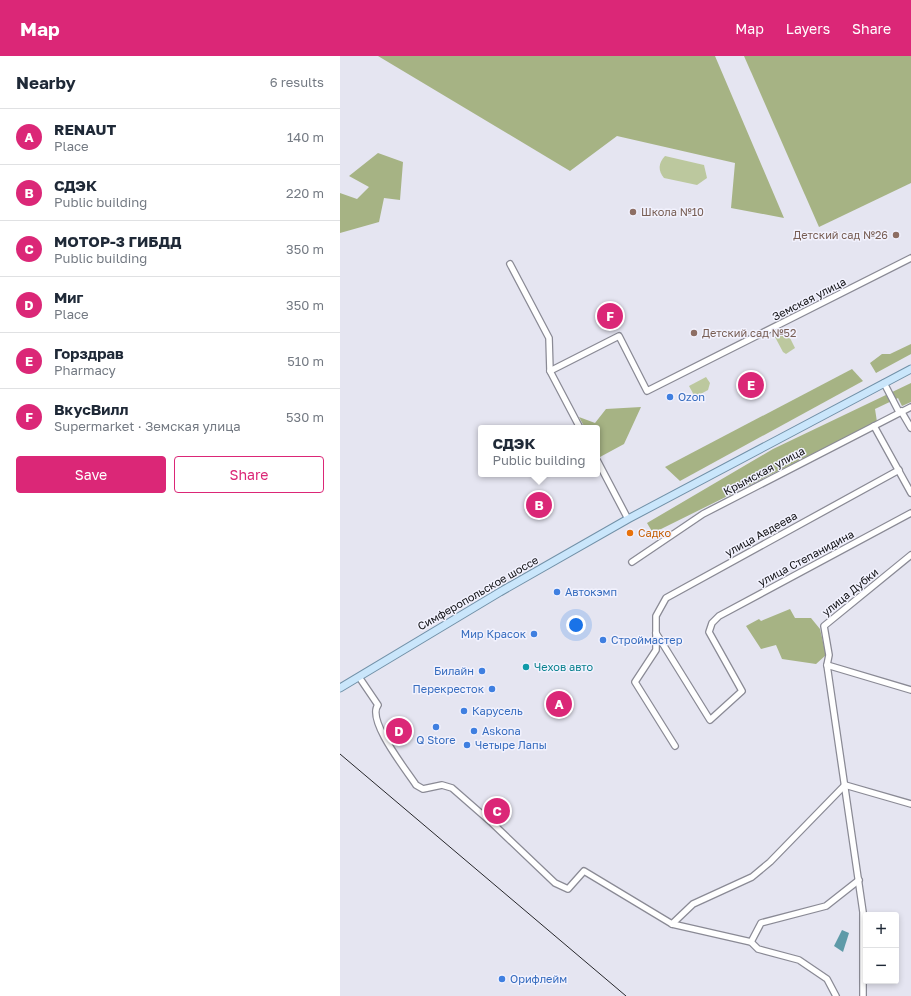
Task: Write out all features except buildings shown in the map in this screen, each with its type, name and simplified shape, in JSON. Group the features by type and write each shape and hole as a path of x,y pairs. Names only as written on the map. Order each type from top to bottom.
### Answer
{"main road":[{"name":"Симферопольское шоссе","path":"340,688 500,592 628,519 911,369"}],"street":[{"name":"Земская улица","path":"550,371 619,336 647,391 911,258"},
{"path":"510,264 549,338 550,371 578,425"},
{"path":"884,383 900,412 911,428"},
{"name":"Крымская улица","path":"632,562 704,514 911,407"},
{"path":"874,426 911,493"},
{"path":"600,466 628,519"},
{"name":"улица Авдеева","path":"675,746 635,682 656,650 656,616 666,598 899,470"},
{"name":"улица Степанидина","path":"656,633 710,720 742,691 709,632 712,623 719,616 911,513"},
{"name":"улица Дубки","path":"827,665 829,655 824,626 911,555"},
{"path":"863,996 863,912 827,665 911,690"},
{"path":"359,677 378,705 375,715 379,727 416,785 423,789 442,785 452,788 492,823 555,883 568,889 584,871 672,924 751,942 758,949 799,960 827,979 836,996"},
{"path":"672,924 693,904 752,877 770,862 845,785"},
{"path":"845,785 911,804"},
{"path":"751,942 761,923 826,906 859,880"}],"green space":[{"path":"378,56 715,56 784,218 731,208 735,163 617,136 570,171"},
{"path":"744,56 911,56 911,183 819,227"},
{"path":"378,153 403,162 400,200 384,198 379,222 340,233 340,193 357,199 369,187 349,176"},
{"path":"665,156 704,165 707,178 697,185 664,178 661,173 660,164"},
{"path":"786,330 795,348 786,354 783,352 775,337"},
{"path":"911,344 911,354 876,373 870,363 882,354 890,354"},
{"path":"852,369 863,381 680,481 665,467"},
{"path":"706,377 710,383 708,390 695,397 689,386"},
{"path":"911,383 911,402 902,406 898,398 875,409 877,422 653,533 647,523 773,449"},
{"path":"641,407 624,444 600,457 600,425 583,425 579,417 595,423 606,409"},
{"path":"790,609 795,618 811,618 820,629 826,655 816,664 782,659 776,645 761,649 746,626 759,619 761,621"}],"water":[{"path":"842,930 849,933 843,952 834,946"}],"railway":[{"path":"340,754 626,996"}],"place":[{"name":"Школа №10","path":"633,212"},
{"name":"Детский сад №26","path":"896,235"},
{"name":"ВкусВилл","path":"610,316"},
{"name":"Детский сад №52","path":"694,333"},
{"name":"Горздрав","path":"751,385"},
{"name":"Ozon","path":"670,397"},
{"name":"СДЭК","path":"539,505"},
{"name":"Садко","path":"630,533"},
{"name":"Автокэмп","path":"557,592"},
{"name":"Мир Красок","path":"534,634"},
{"name":"Строймастер","path":"603,640"},
{"name":"Чехов авто","path":"526,667"},
{"name":"Билайн","path":"482,671"},
{"name":"Перекресток","path":"492,689"},
{"name":"RENAUT","path":"559,704"},
{"name":"Карусель","path":"464,711"},
{"name":"Q Store","path":"436,727"},
{"name":"Миг","path":"399,731"},
{"name":"Askona","path":"474,731"},
{"name":"Четыре Лапы","path":"467,745"},
{"name":"МОТОР-3 ГИБДД","path":"497,811"},
{"name":"Орифлейм","path":"502,979"}]}
